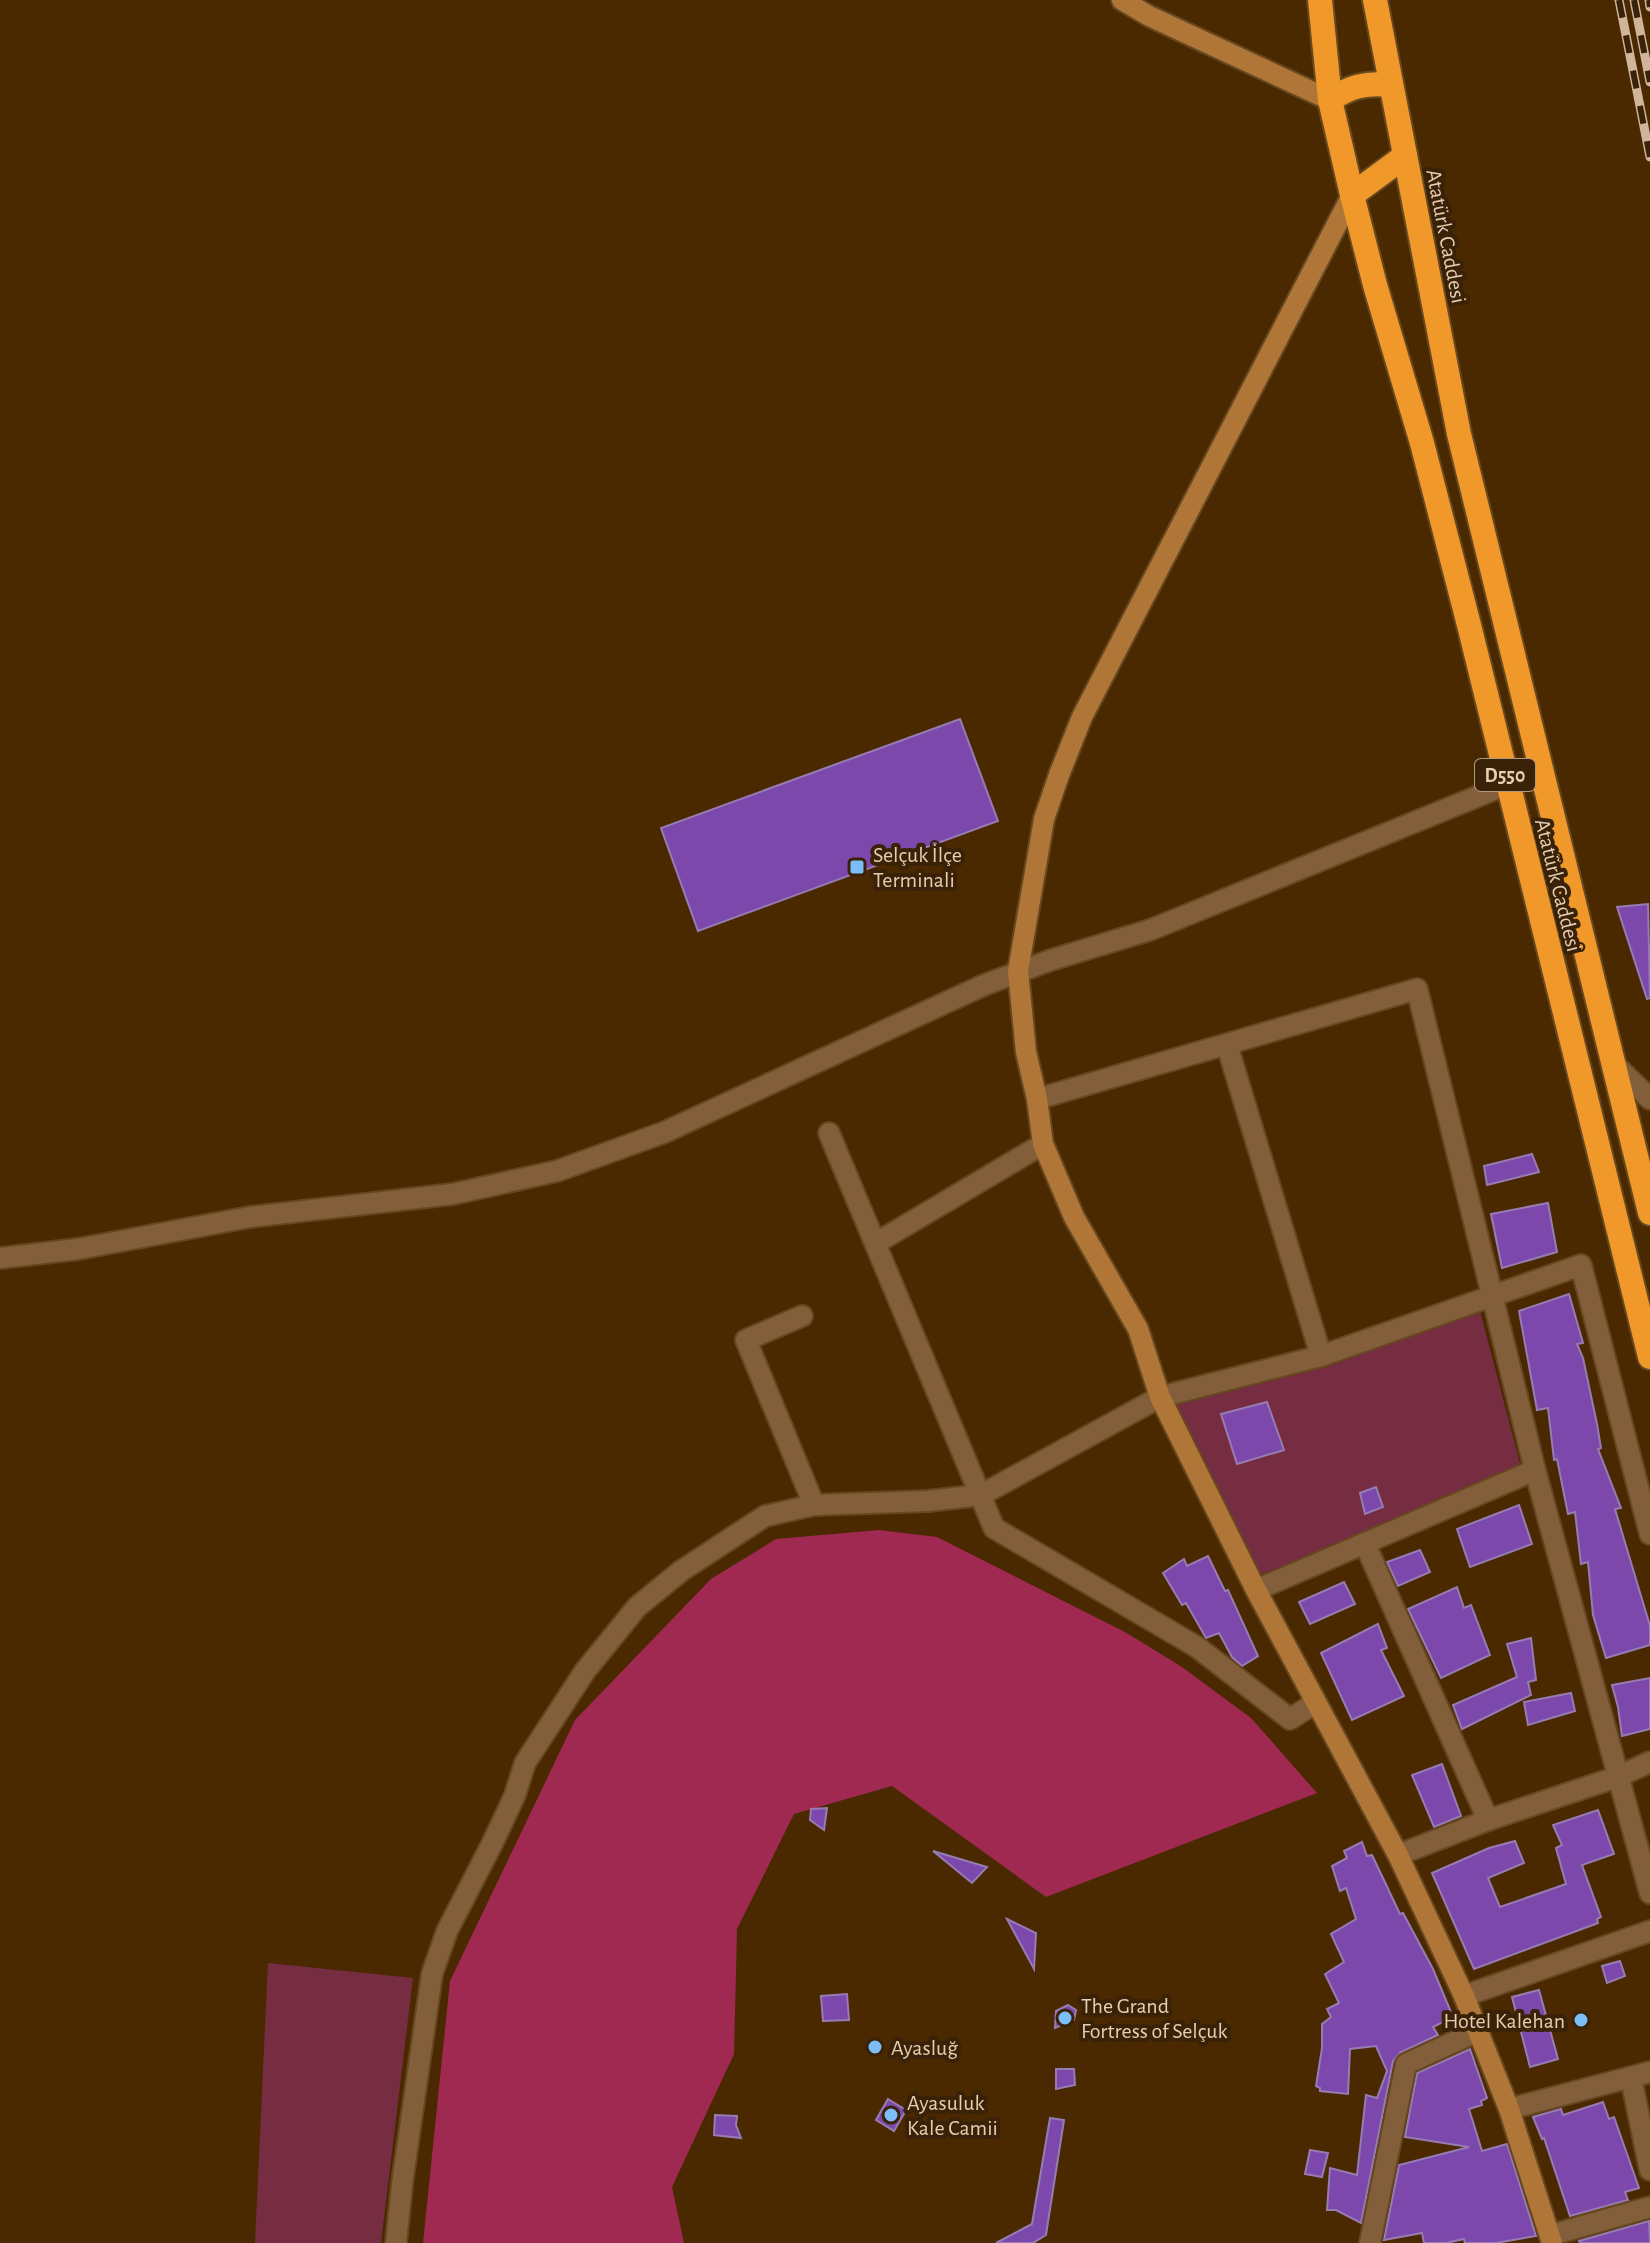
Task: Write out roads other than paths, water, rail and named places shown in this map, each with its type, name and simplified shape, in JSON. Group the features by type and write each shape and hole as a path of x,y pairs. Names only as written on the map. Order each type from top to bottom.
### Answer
{"highway":[{"name":"D550","path":"1320,0 1330,100 1352,195"},
{"name":"D550","path":"1375,0 1405,156"},
{"path":"1330,100 1346,89 1371,83 1390,85"},
{"path":"1352,195 1405,156"},
{"name":"Atatürk Caddesi","path":"1405,156 1459,434 1650,1213"},
{"name":"Atatürk Caddesi","path":"1352,195 1422,443 1650,1357"}],"street":[{"path":"1122,0 1149,16 1330,100"},
{"path":"1352,195 1082,717 1059,775 1044,819 1018,971 1026,1052 1043,1144 1074,1217 1138,1329 1160,1397 1256,1590 1398,1855 1464,1996 1509,2109 1551,2239 1650,2207"},
{"path":"0,1258 78,1249 250,1217 453,1194 557,1171 665,1132 1018,971 1150,930 1508,784"},
{"path":"1037,1099 1417,989 1535,1470 1650,1893"},
{"path":"1227,1045 1321,1356"},
{"path":"1614,1064 1650,1099"},
{"path":"829,1133 994,1528 1197,1647 1290,1719 1315,1703"},
{"path":"876,1243 1043,1144"},
{"path":"396,2243 432,1974 447,1931 515,1795 525,1763 585,1671 637,1607 681,1571 765,1516 814,1505 928,1501 981,1495 1160,1397 1321,1356 1581,1265 1650,1534"},
{"path":"802,1316 746,1340 814,1505"},
{"path":"1256,1590 1535,1470"},
{"path":"1365,1544 1488,1820"},
{"path":"1398,1855 1488,1820 1617,1777 1650,1762"},
{"path":"1464,1996 1650,1931"},
{"path":"1370,2243 1406,2064 1478,2031"},
{"path":"1509,2109 1641,2075 1650,2170"}],"railway":[{"path":"1619,0 1650,157"},
{"path":"1634,0 1650,82"},
{"path":"1649,0 1650,7"}],"place":[{"name":"Selçuk İlçe Terminali","path":"857,867"},
{"name":"The Grand Fortress of Selçuk","path":"1065,2018"},
{"name":"Hotel Kalehan","path":"1581,2020"},
{"name":"Ayasluğ","path":"875,2047"},
{"name":"Ayasuluk Kale Camii","path":"891,2115"}]}
